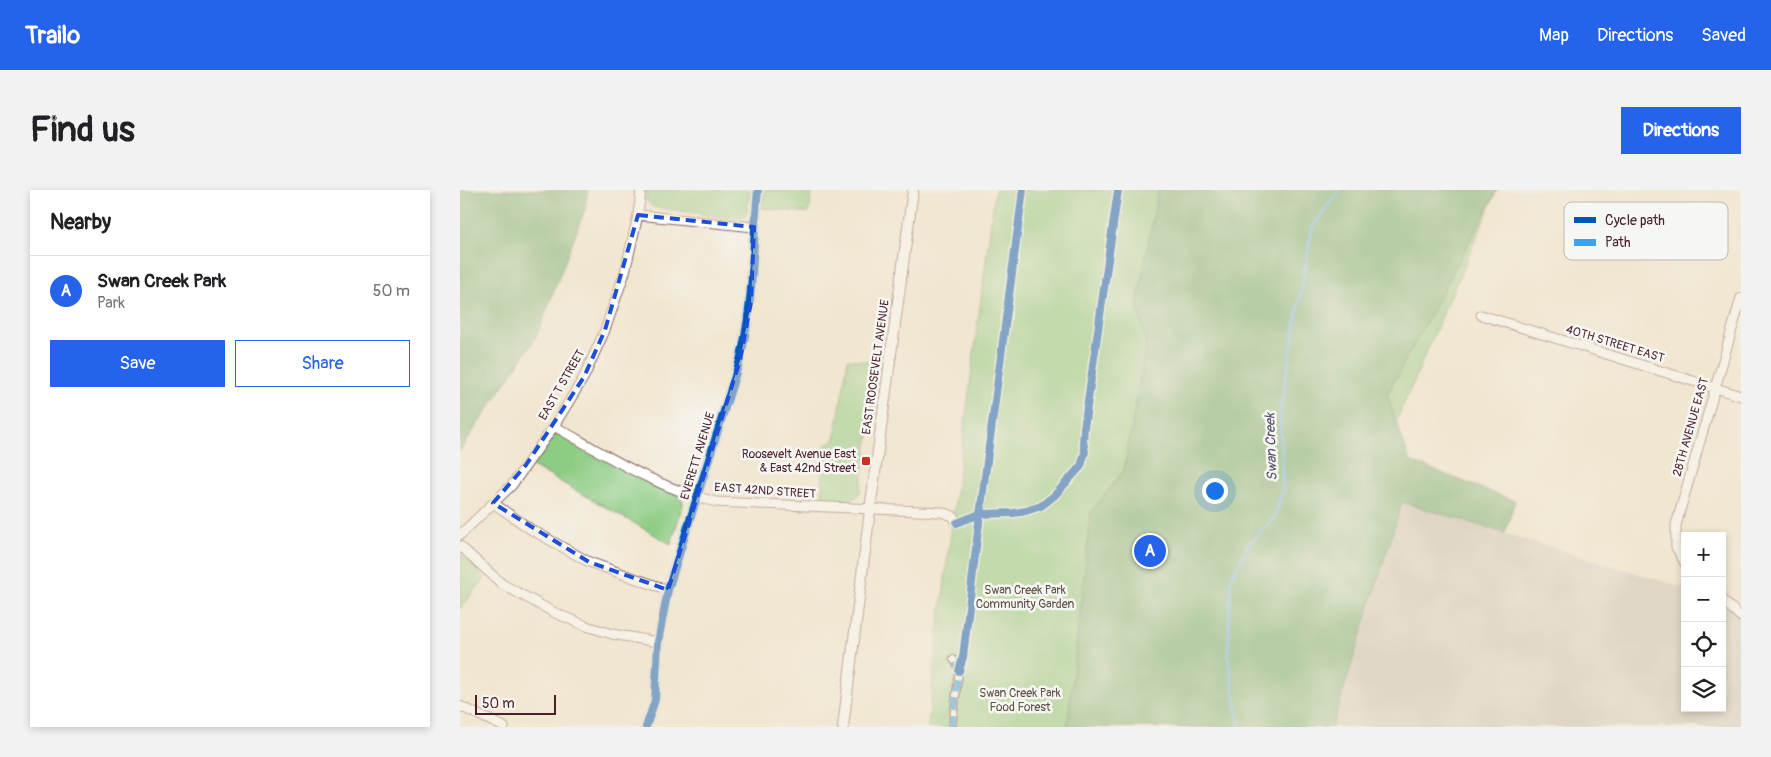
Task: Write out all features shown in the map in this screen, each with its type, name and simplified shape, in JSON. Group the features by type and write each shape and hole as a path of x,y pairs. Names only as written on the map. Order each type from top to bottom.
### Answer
{"street":[{"name":"EAST T STREET","path":"460,535 512,485 554,426 584,377 605,330 625,272 638,215 641,190"},
{"name":"EVERETT AVENUE","path":"646,727 655,700 658,642 668,590 747,333 751,302 754,227 758,190"},
{"name":"EAST ROOSEVELT AVENUE","path":"843,727 913,190"},
{"path":"638,215 754,227"},
{"name":"28TH AVENUE EAST","path":"1681,556 1676,547 1676,530 1741,298"},
{"name":"40TH STREET EAST","path":"1481,315 1741,396"},
{"name":"EAST 42ND STREET","path":"554,426 648,478 696,498 716,502 941,512 953,516 957,523"},
{"path":"493,503 532,530 589,562 668,590"},
{"path":"460,546 502,584 553,612 586,626 612,634 658,642"},
{"path":"1726,604 1741,617"},
{"path":"952,727 959,672 958,666 953,659"},
{"path":"460,706 504,727"}],"highlighted area":[{"path":"638,215 754,227 751,302 740,360 668,590 589,562 493,503 526,465 584,377 605,330"}],"shaded area":[{"path":"1402,502 1681,587 1681,712 1726,712 1726,600 1741,605 1741,727 1332,727"}],"green space":[{"path":"460,190 588,190 585,209 537,336 460,451"},
{"path":"646,190 750,190 745,216 734,219 653,207 646,200"},
{"path":"764,190 812,190 809,213 762,208"},
{"path":"995,190 1497,190 1382,454 1297,727 928,727 936,649"},
{"path":"1158,190 1497,190 1387,395 1410,461 1515,501 1505,533 1402,502 1332,727 1067,727 1091,512 1124,470 1146,344 1137,304"},
{"path":"848,359 880,363 860,492 848,501 822,500 822,448 835,439"},
{"path":"553,434 562,435 681,496 683,504 671,544 531,465"},
{"path":"460,553 485,578 460,609"}],"waterway":[{"name":"Swan Creek","path":"1240,727 1228,655 1231,578 1250,543 1275,517 1283,488 1280,413 1312,228 1339,190"}],"marked path":[{"path":"952,727 959,671 953,659"}],"cycle path":[{"path":"646,727 655,700 658,642 668,590 745,339 758,190"},
{"path":"959,671 963,657 1023,190"},
{"path":"957,523 980,514 1014,513 1041,506 1054,496 1081,466 1085,452 1083,441 1084,428 1118,190"}],"place":[{"name":"Roosevelt Avenue East & East 42nd Street","path":"866,461"},
{"name":"Swan Creek Park","path":"1150,551"}],"park label":[{"name":"Swan Creek Park Community Garden","path":"1025,597"},
{"name":"Swan Creek Park Food Forest","path":"1020,700"}]}
